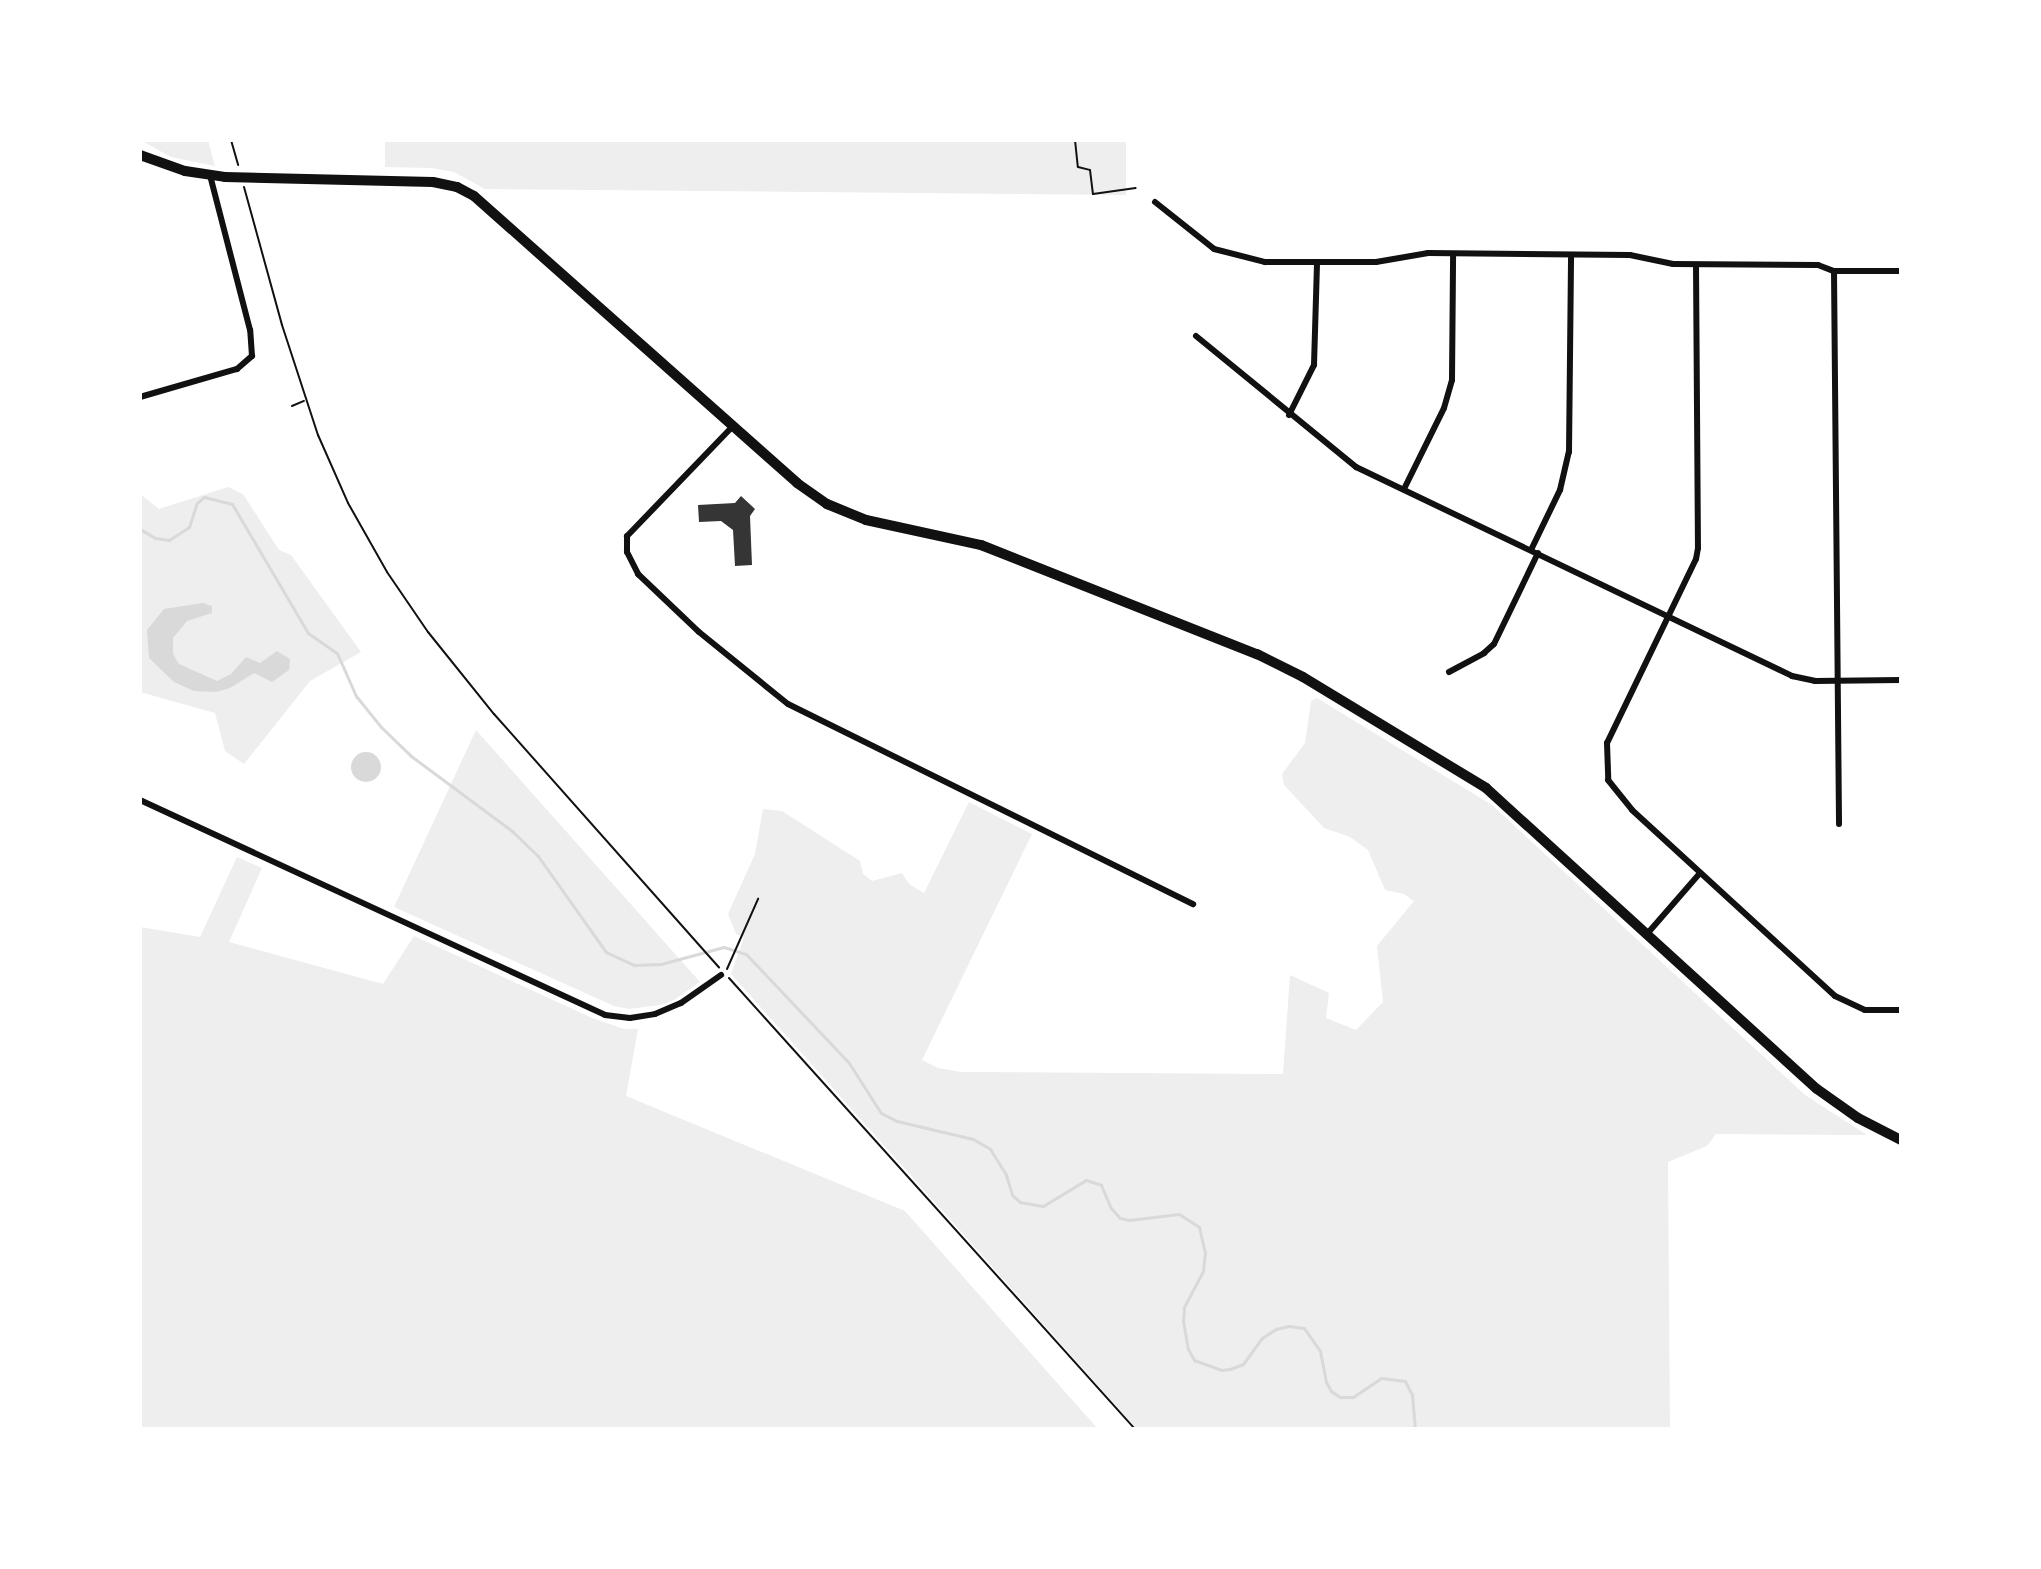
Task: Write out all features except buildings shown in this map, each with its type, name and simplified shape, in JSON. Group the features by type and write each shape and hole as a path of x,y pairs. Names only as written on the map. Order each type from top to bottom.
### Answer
{"main road":[{"path":"140,155 210,175 421,181 457,187 487,206 806,491 837,510 1003,553 1221,639 1294,672 1486,788 1817,1089 1858,1118 1901,1140"}],"street":[{"path":"140,397 237,369 252,356 250,330 210,175"},
{"path":"1155,202 1198,238 1231,256 1265,262 1376,262 1428,253 1630,255 1696,265 1818,265 1834,271 1901,271"},
{"path":"1404,489 1444,408 1452,380 1453,254"},
{"path":"1449,672 1494,644 1560,490 1569,452 1571,255"},
{"path":"1289,415 1314,365 1317,263"},
{"path":"1696,265 1698,548 1669,616 1607,743 1606,768 1621,800 1845,1003 1865,1010 1901,1010"},
{"path":"1834,271 1839,824"},
{"path":"1196,336 1341,459 1792,676 1837,681 1901,680"},
{"path":"733,426 627,536 629,559 647,583 788,704 1193,904"},
{"path":"140,800 605,1015 630,1018 655,1014 681,1003 722,972"},
{"path":"1647,934 1700,873"}],"path":[{"path":"231,140 305,401 327,457 361,527 421,622 494,714 722,972 1135,1429"},
{"path":"1075,140 1078,167 1090,170 1093,194 1136,188"},
{"path":"292,406 305,401"},
{"path":"722,972 758,899"}],"shaded area":[{"path":"140,140 208,140 215,166 171,157"},
{"path":"385,140 1126,140 1126,195 485,189 454,172 385,167"},
{"path":"228,487 243,494 279,550 291,555 361,652 310,681 244,764 225,751 215,713 140,692 140,494 159,509"},
{"path":"203,603 212,606 212,613 187,621 173,638 173,654 179,664 217,681 231,674 246,657 260,663 277,651 290,659 289,670 272,682 254,673 230,688 216,692 194,691 174,682 149,658 147,630 164,609"},
{"path":"1317,698 1492,805 1805,1095 1867,1135 1716,1134 1707,1146 1668,1162 1670,1429 1137,1429 731,974 744,937 736,934 728,914 755,854 763,809 782,811 860,861 863,874 872,881 902,873 909,884 924,893 969,802 1032,834 922,1060 938,1068 961,1072 1283,1074 1290,975 1329,993 1326,1018 1356,1030 1383,1002 1377,946 1414,901 1404,894 1385,890 1368,850 1350,837 1324,828 1284,785 1282,774 1305,743 1311,701"},
{"path":"476,730 700,982 674,1000 660,1005 629,1009 614,1006 394,907"},
{"path":"366,752 372,753 380,761 380,773 372,781 366,782 360,781 352,773 351,767 352,761 360,753"},
{"path":"237,857 262,868 229,942 383,984 414,936 592,1018 624,1029 638,1029 626,1096 905,1211 1098,1429 140,1429 140,927 200,937"}],"waterway":[{"path":"140,529 155,538 169,540 189,527 197,503 204,497 232,504 308,633 337,653 356,696 381,727 411,756 512,831 538,856 606,952 634,965 661,964 724,947 746,954 849,1063 881,1113 897,1121 973,1139 990,1149 1006,1175 1012,1195 1020,1202 1043,1206 1086,1180 1101,1185 1111,1208 1120,1218 1129,1220 1179,1214 1199,1227 1205,1252 1203,1271 1184,1307 1183,1321 1188,1349 1194,1360 1221,1370 1230,1369 1243,1364 1262,1338 1276,1329 1289,1326 1304,1328 1320,1351 1326,1382 1331,1391 1340,1397 1353,1397 1381,1378 1405,1381 1412,1395 1415,1429"}]}
